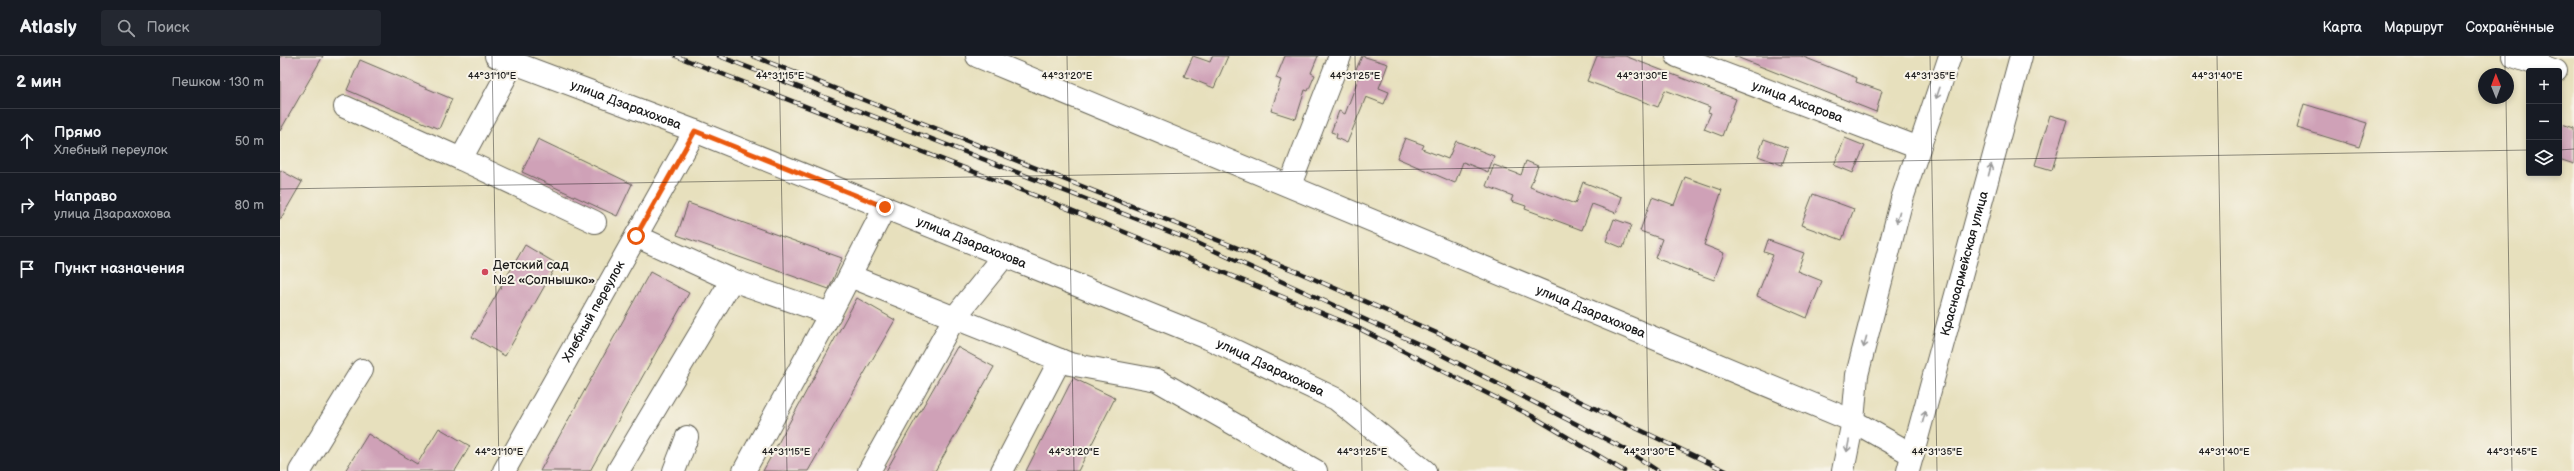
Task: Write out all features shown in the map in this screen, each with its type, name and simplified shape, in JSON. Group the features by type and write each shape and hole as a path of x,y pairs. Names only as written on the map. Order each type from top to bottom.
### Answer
{"street":[{"name":"улица Дзарахохова","path":"977,56 1290,185 1853,421 1911,463"},
{"path":"1290,185 1340,56"},
{"name":"улица Ахсарова","path":"1676,56 1919,148"},
{"path":"1844,471 1853,421 1857,375 1902,199 1950,56"},
{"name":"Красноармейская улица","path":"1911,463 2021,56"},
{"path":"2513,56 2547,68"},
{"name":"улица Дзарахохова","path":"505,59 695,131 1208,338 1336,399 1414,467"},
{"path":"461,159 505,59"},
{"path":"2562,73 2574,77"},
{"path":"344,106 595,222"},
{"name":"Хлебный переулок","path":"504,471 695,131"},
{"path":"744,471 830,314 885,207"},
{"path":"636,236 732,280 830,314"},
{"path":"868,471 955,317 1004,255"},
{"path":"850,276 1070,364 1157,380 1316,471"},
{"path":"618,471 732,280"},
{"path":"1002,471 1060,360"},
{"path":"300,471 362,370"},
{"path":"674,471 687,437"}],"building":[{"path":"280,56 323,56 280,131"},
{"path":"1193,56 1210,62 1212,56 1228,56 1214,88 1184,76"},
{"path":"1285,56 1318,56 1311,73 1315,75 1308,91 1305,90 1296,119 1271,111 1281,80 1276,78"},
{"path":"1362,56 1388,64 1379,88 1389,92 1384,104 1366,97 1347,143 1336,138 1337,134 1331,132 1339,111 1345,114 1360,74 1355,72"},
{"path":"1597,56 1625,56 1736,99 1722,136 1704,129 1711,113 1708,112 1710,107 1665,90 1658,107 1587,81"},
{"path":"1734,56 1801,56 1857,78 1856,82 1882,91 1876,112"},
{"path":"360,60 452,99 439,129 347,90"},
{"path":"2304,104 2367,123 2359,147 2297,128"},
{"path":"2050,115 2067,120 2052,170 2035,165"},
{"path":"2562,124 2574,128 2574,164 2562,160"},
{"path":"1405,138 1424,145 1422,149 1448,159 1456,141 1494,156 1488,172 1463,162 1455,183 1397,158"},
{"path":"1845,138 1865,146 1853,173 1834,165"},
{"path":"538,139 632,184 617,216 522,172"},
{"path":"1764,139 1788,148 1782,165 1758,156"},
{"path":"1526,161 1538,166 1530,187 1575,204 1583,182 1622,197 1616,213 1592,204 1582,230 1525,209 1526,206 1511,201 1513,196 1486,186 1494,165 1521,175"},
{"path":"280,170 302,182 280,220"},
{"path":"1685,177 1722,190 1704,245 1724,253 1714,280 1655,258 1662,239 1640,231 1652,197 1674,205"},
{"path":"1813,194 1854,209 1842,240 1801,225"},
{"path":"688,203 842,258 829,289 677,235"},
{"path":"1614,219 1631,225 1623,248 1606,241"},
{"path":"1768,240 1804,253 1797,271 1822,281 1807,318 1757,296 1773,255 1764,252"},
{"path":"525,245 557,264 505,356 472,337"},
{"path":"650,272 689,293 590,471 540,471"},
{"path":"857,298 895,320 808,471 763,471"},
{"path":"957,347 994,367 935,471 886,471"},
{"path":"1073,378 1115,398 1078,471 1026,471"},
{"path":"439,428 470,446 455,471 345,471 368,434 417,464"}],"railway":[{"path":"676,56 1049,201 1356,327 1532,416 1624,471"},
{"path":"719,56 1193,241 1434,351 1625,449 1658,471"},
{"path":"753,56 1298,272 1439,334 1726,471"}],"place":[{"name":"Детский сад №2 «Солнышко»","path":"485,272"}],"route":[{"path":"636,236 695,131 885,207"}]}
